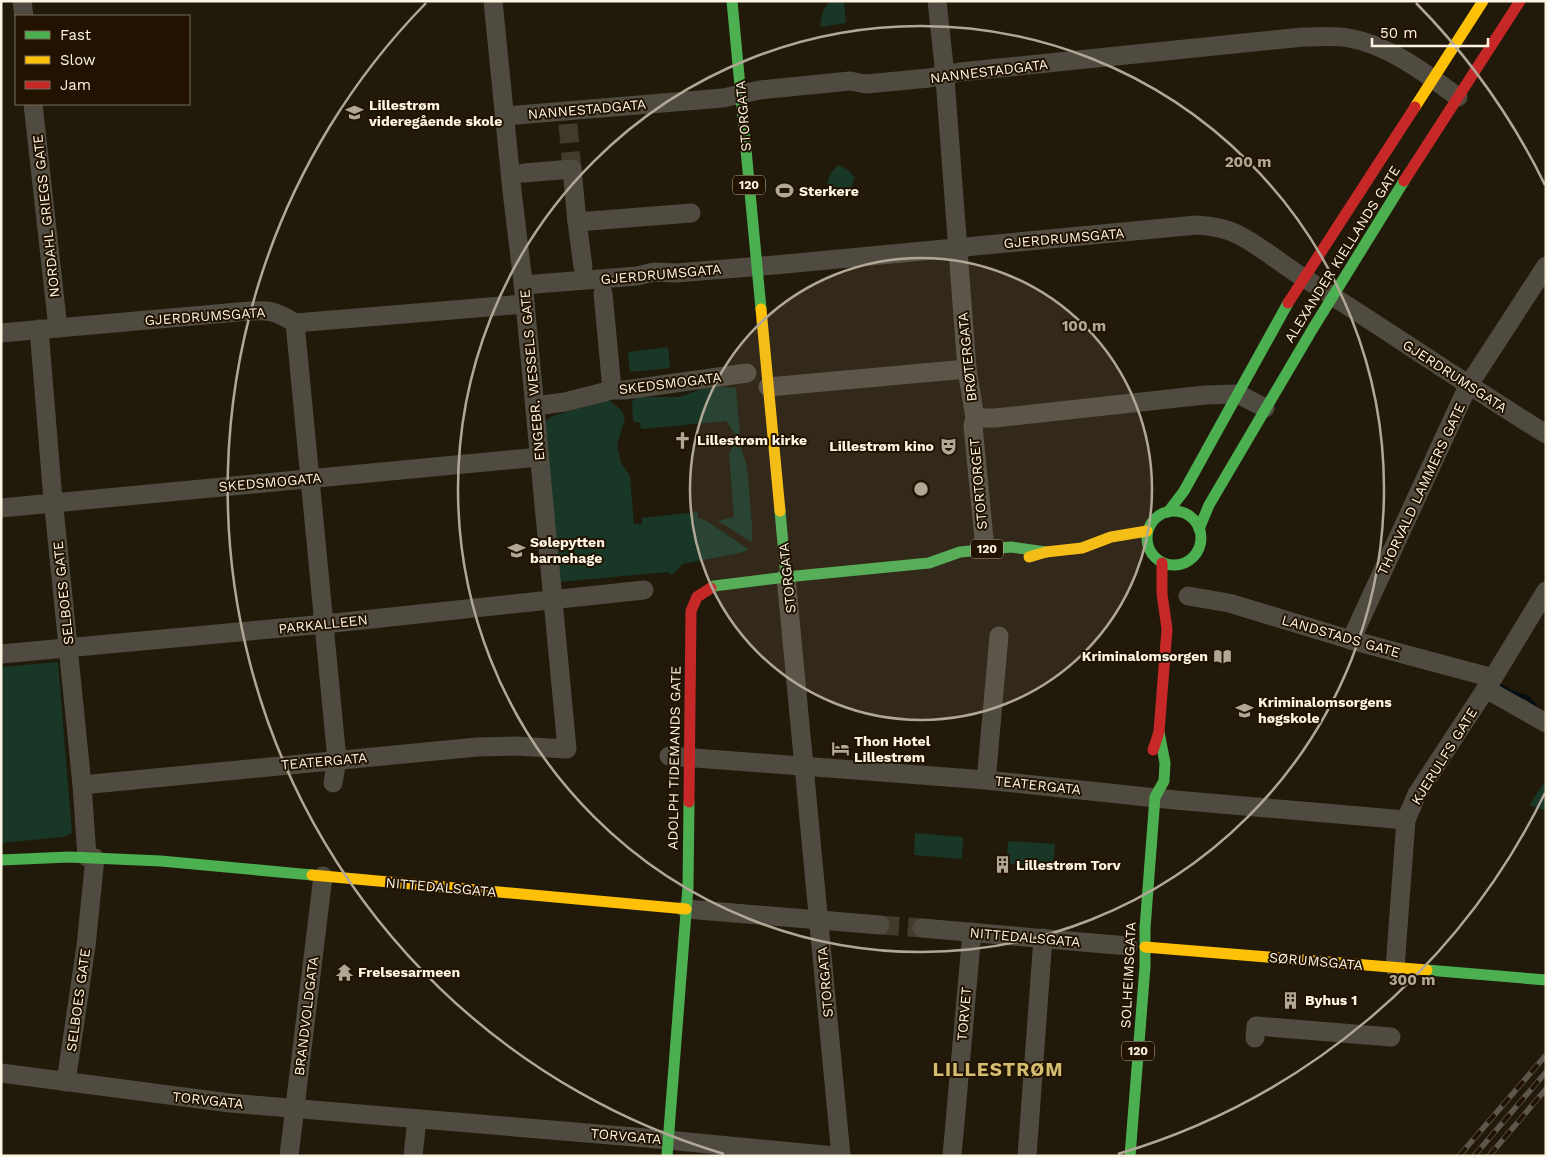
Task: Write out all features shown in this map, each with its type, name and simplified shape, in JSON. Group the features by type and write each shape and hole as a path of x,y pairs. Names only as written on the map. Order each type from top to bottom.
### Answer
{"main road":[{"name":"STORGATA","path":"732,1 786,577"},
{"name":"ALEXANDER KIELLANDS GATE","path":"1168,512 1184,491 1260,351 1304,278 1483,1"},
{"name":"ALEXANDER KIELLANDS GATE","path":"1199,529 1209,505 1333,296 1397,192 1520,1"},
{"path":"1184,563 1173,566 1162,563 1150,552 1146,542 1148,531 1155,518 1168,512 1187,514 1199,529"},
{"name":"120","path":"1184,563 1190,560 1198,549 1201,536 1199,529"},
{"name":"ADOLPH TIDEMANDS GATE","path":"1022,560 1046,552 1082,548 1111,537 1148,531"},
{"name":"ADOLPH TIDEMANDS GATE","path":"668,1148 686,909 691,619 694,604 702,592 714,586 929,563 960,552 985,549 1011,547 1046,552"},
{"name":"ADOLPH TIDEMANDS GATE","path":"1082,548 1101,552"},
{"path":"1136,551 1150,552"},
{"name":"ADOLPH TIDEMANDS GATE","path":"929,563 952,567"},
{"name":"SOLHEIMSGATA","path":"1149,762 1159,732 1167,629 1162,594 1162,563"},
{"name":"SOLHEIMSGATA","path":"1167,629 1180,593 1184,563"},
{"name":"SOLHEIMSGATA","path":"1130,1156 1136,946 1152,788 1164,781 1165,763 1159,732"},
{"name":"NITTEDALSGATA","path":"1,860 69,857 236,867 686,909"},
{"name":"SØRUMSGATA","path":"1136,946 1546,980"}],"street":[{"path":"22,1 24,15"},
{"name":"ENGEBR. WESSELS GATE","path":"494,1 567,749"},
{"name":"BRØTERGATA","path":"936,1 944,75 967,369 975,418 995,418 1205,395 1238,394 1266,408"},
{"name":"NANNESTADGATA","path":"505,116 724,98 760,90 850,81 866,84 1303,37 1336,36 1364,41 1381,48 1433,78 1458,97"},
{"name":"NORDAHL GRIEGS GATE","path":"33,105 58,328"},
{"path":"524,173 572,169 583,267"},
{"path":"577,222 691,213"},
{"name":"GJERDRUMSGATA","path":"523,285 637,276 654,272 676,273 1211,226 1224,228 1249,241 1468,386 1546,434"},
{"name":"THORVALD LAMMERS GATE","path":"1351,640 1468,386 1546,266"},
{"path":"603,292 612,390"},
{"path":"333,783 337,760 325,624 308,479 295,323 525,304"},
{"name":"GJERDRUMSGATA","path":"1,333 267,310 280,314 295,323"},
{"name":"SELBOES GATE","path":"39,329 68,648 91,858 86,946 66,1082"},
{"path":"768,387 967,369"},
{"name":"SKEDSMOGATA","path":"535,406 565,402 612,390 747,373"},
{"name":"STORTORGET","path":"975,418 973,426 985,549"},
{"name":"SKEDSMOGATA","path":"1,508 539,457"},
{"name":"STORGATA","path":"786,577 841,1156"},
{"name":"PARKALLEEN","path":"1,654 325,624 644,590"},
{"name":"KJERULFS GATE","path":"1395,968 1406,820 1417,794 1546,592"},
{"name":"LANDSTADS GATE","path":"1180,593 1229,603 1489,684 1546,723"},
{"path":"987,770 999,636"},
{"name":"TEATERGATA","path":"82,785 495,746 567,749"},
{"name":"TEATERGATA","path":"669,756 986,780 1152,788 1406,820"},
{"name":"BRANDVOLDGATA","path":"289,1156 300,1109 323,876"},
{"name":"NITTEDALSGATA","path":"686,909 880,925"},
{"name":"NITTEDALSGATA","path":"922,928 1136,946"},
{"name":"TORVET","path":"952,1156 972,932"},
{"path":"1027,1156 1043,938"},
{"path":"1255,1038 1256,1026 1391,1037"},
{"name":"TORVGATA","path":"1,1073 196,1099 416,1119 668,1148 808,1153 835,1156"},
{"path":"413,1156 416,1119"}],"green space":[{"path":"830,1 844,1 846,23 820,27 823,11"},
{"path":"838,165 848,170 855,178 851,187 844,194 834,190 827,182 831,173"},
{"path":"668,347 670,368 630,372 628,352"},
{"path":"709,386 736,388 741,448 747,466 752,542 718,521 734,517 729,453 736,443 735,434 726,421 641,429 640,423 633,420 632,401 638,397 680,397"},
{"path":"609,400 621,410 625,418 617,445 621,463 630,476 634,524 642,524 642,518 697,512 698,518 705,520 748,549 744,552 683,564 672,575 667,572 560,582 544,423 552,416"},
{"path":"58,662 72,833 63,837 1,843 1,667"},
{"path":"1546,780 1546,811 1529,805"},
{"path":"915,833 963,837 962,859 914,855"},
{"path":"1008,841 1055,844 1053,866 1006,864"}],"waterway":[{"path":"1500,686 1510,692 1528,698 1537,709"}],"tunnel":[{"path":"568,124 572,169"},
{"path":"880,925 922,928"}],"railway":[{"path":"1459,1156 1546,1055"},
{"path":"1474,1156 1546,1072"},
{"path":"1489,1156 1546,1089"}],"traffic: fast":[{"path":"732,1 761,309"},
{"path":"1199,529 1209,505 1312,330 1404,181"},
{"path":"1168,512 1184,491 1288,303"},
{"path":"780,511 786,577 929,563 960,552 1011,547 1046,552"},
{"path":"1169,511 1179,511 1193,519 1199,528 1201,538 1199,548 1193,557 1179,565 1169,565 1159,560 1152,553 1147,543 1147,533 1152,523 1159,516 1169,511"},
{"path":"711,588 714,586 786,577"},
{"path":"1130,1156 1145,967 1145,928 1155,797 1164,781 1165,763 1159,732"},
{"path":"667,1156 688,887 689,802"},
{"path":"1,860 69,857 161,861 312,875"},
{"path":"1427,970 1546,980"}],"traffic: slow":[{"path":"1415,107 1483,1"},
{"path":"761,309 780,511"},
{"path":"1029,557 1046,552 1082,548 1111,537 1147,531"},
{"path":"312,875 686,909"},
{"path":"1145,947 1427,970"}],"traffic: jam":[{"path":"1404,181 1520,1"},
{"path":"1288,303 1415,107"},
{"path":"1153,750 1159,732 1167,629 1162,594 1162,563"},
{"path":"689,802 691,611 697,597 711,588"}],"place":[{"name":"Lillestrøm videregående skole","path":"355,113"},
{"name":"Sterkere","path":"785,191"},
{"name":"Lillestrøm kirke","path":"683,440"},
{"name":"Lillestrøm kino","path":"948,446"},
{"name":"Sølepytten barnehage","path":"516,550"},
{"name":"Kriminalomsorgen","path":"1222,656"},
{"name":"Kriminalomsorgens høgskole","path":"1244,710"},
{"name":"Thon Hotel Lillestrøm","path":"840,749"},
{"name":"Lillestrøm Torv","path":"1002,865"},
{"name":"Frelsesarmeen","path":"344,972"},
{"name":"Byhus 1","path":"1291,1000"}],"district":[{"name":"LILLESTRØM","path":"998,1069"}]}
